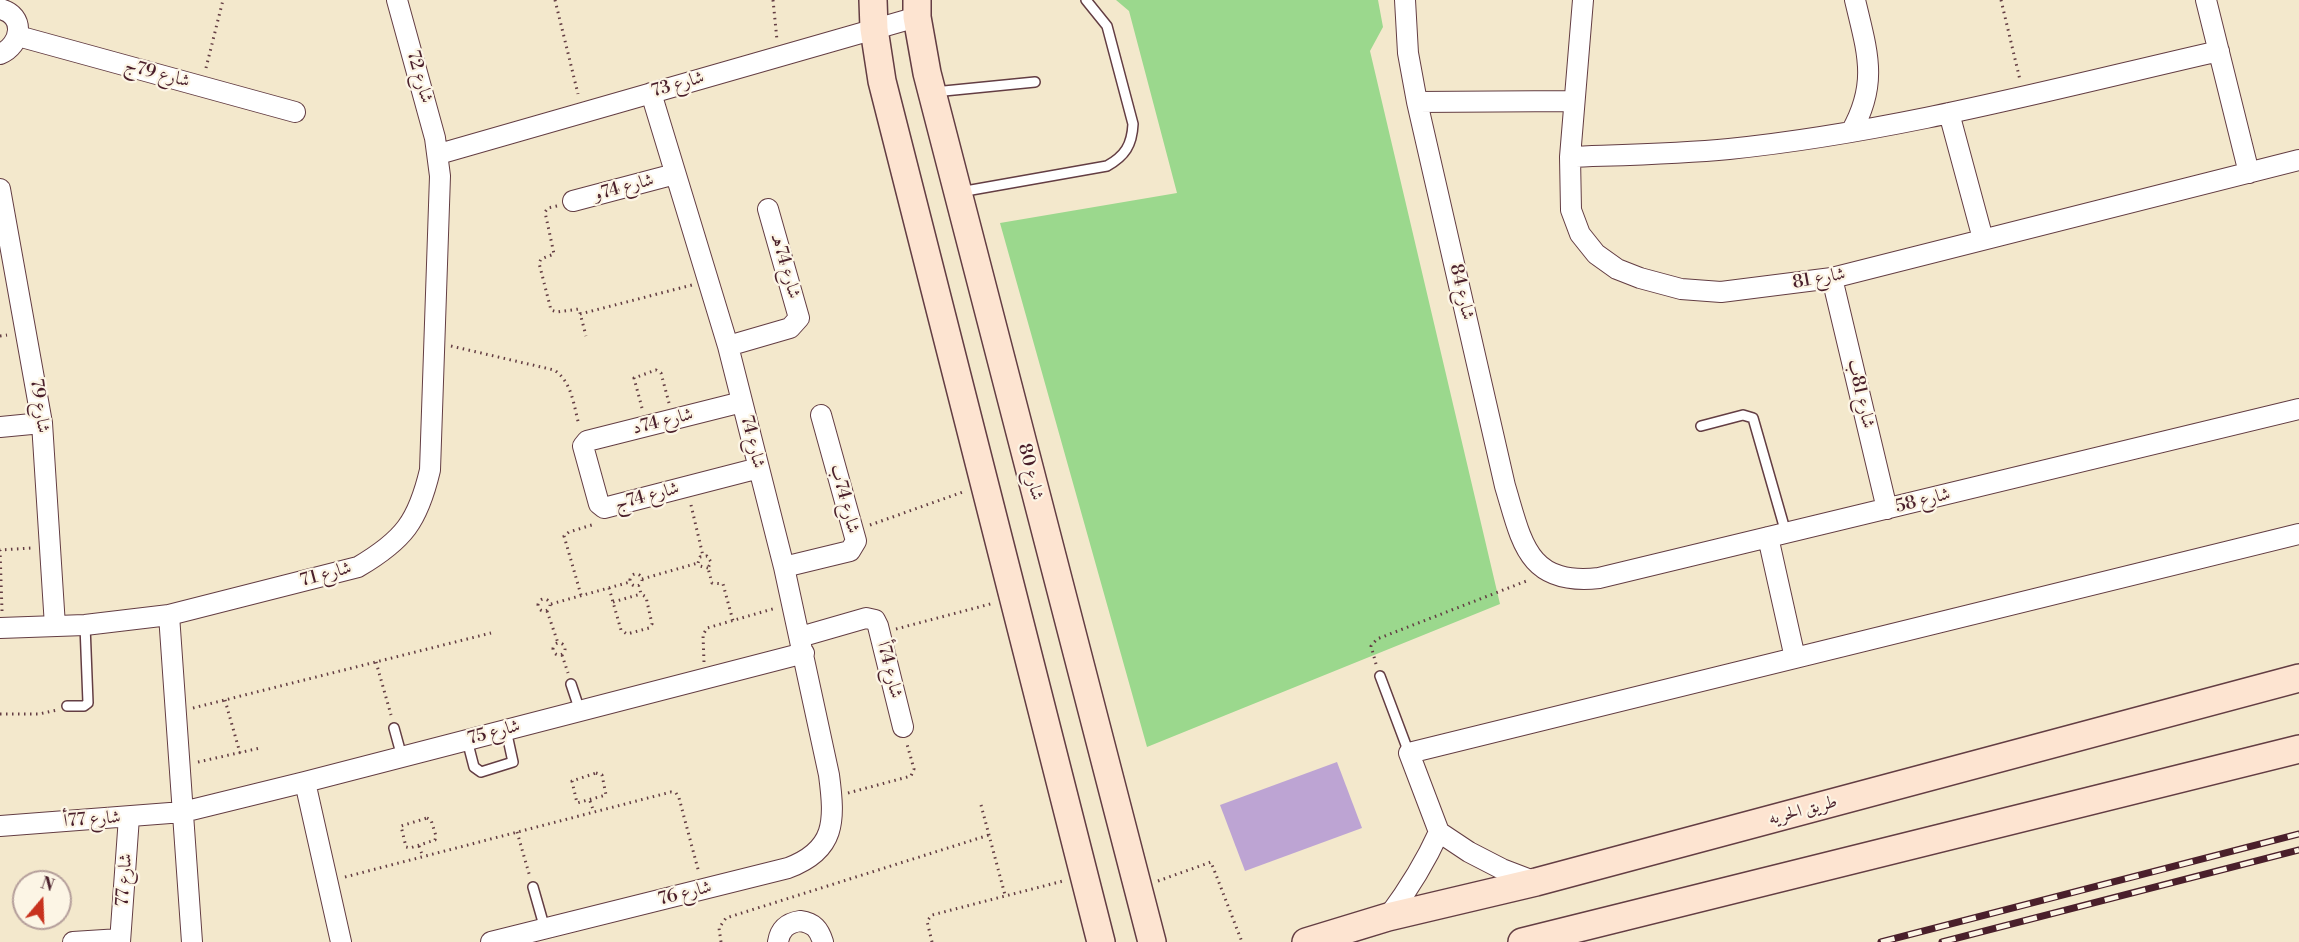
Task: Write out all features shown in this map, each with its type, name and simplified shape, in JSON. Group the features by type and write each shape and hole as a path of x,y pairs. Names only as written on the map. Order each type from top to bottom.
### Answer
{"street":[{"name":"شارع 72","path":"397,0 439,154"},
{"path":"873,0 874,29 886,98 1101,942"},
{"name":"شارع 84","path":"1406,0 1408,52 1417,102 1505,486 1520,536 1529,553 1547,572"},
{"name":"شارع 81","path":"1583,0 1570,157 1571,210 1580,234 1596,254 1617,269 1681,289 1721,292 1832,278 2299,160"},
{"path":"1851,132 1862,112 1869,72 1867,51 1855,0"},
{"path":"2206,0 2249,173"},
{"name":"شارع 73","path":"439,154 874,29 917,8"},
{"name":"شارع 80","path":"917,8 921,46 932,93 1152,942"},
{"path":"0,9 13,16 18,25 18,36 9,50 0,54"},
{"name":"شارع 79ج","path":"18,36 295,112"},
{"path":"1570,157 1730,149 1851,132 1949,113 2219,51"},
{"name":"شارع 74","path":"651,93 728,346 802,645 832,797"},
{"path":"1417,102 1574,101"},
{"path":"1949,113 1983,239"},
{"name":"شارع 71","path":"1,628 85,625 169,615 358,567 385,551 408,528 423,500 430,470 433,430 439,154"},
{"name":"شارع 74و","path":"573,201 675,174"},
{"name":"شارع 79","path":"0,189 3,220 42,423 54,626"},
{"name":"شارع 74هـ","path":"728,346 790,328 799,318 768,208"},
{"name":"شارع 81ب","path":"1832,278 1887,509"},
{"name":"شارع 74د","path":"584,443 742,402"},
{"name":"شارع 58","path":"1547,572 1579,580 1599,578 2299,409"},
{"name":"شارع 74ب","path":"784,567 850,551 856,541 821,415"},
{"path":"0,427 42,423"},
{"name":"شارع 74ج","path":"584,443 598,504 602,508 759,468"},
{"path":"1536,882 1502,869 1469,852 1439,832 1409,753 2299,534"},
{"path":"1777,535 1795,658"},
{"path":"169,615 192,942"},
{"name":"شارع 74أ","path":"802,645 869,618 876,623 903,727"},
{"name":"شارع 75","path":"183,812 705,678 802,645"},
{"name":"طريق الحريه","path":"1306,942 1388,917 1536,882 2299,678"},
{"path":"1522,942 2299,749"},
{"path":"305,782 341,942"},
{"name":"شارع 76","path":"491,942 788,868 807,861 822,847 831,829 832,797"},
{"name":"شارع 77أ","path":"0,826 129,818 183,812"},
{"name":"شارع 77","path":"120,940 129,818"},
{"path":"1388,917 1408,891 1439,832"},
{"path":"778,942 780,932 785,926 800,921 815,926 823,942"},
{"path":"73,942 120,940"}],"lane":[{"path":"958,193 1107,166 1118,160 1127,150 1132,138 1133,124 1107,26 1086,0"},
{"path":"932,93 1035,82"},
{"path":"1701,426 1743,415 1754,418 1777,535"},
{"path":"67,706 84,706 88,703 85,625"},
{"path":"1380,676 1409,753"},
{"path":"571,684 580,711"},
{"path":"394,728 402,757"},
{"path":"467,740 477,771 500,767 513,761 506,730"},
{"path":"533,887 545,929"}],"path":[{"path":"201,86 224,0"},
{"path":"555,0 582,113"},
{"path":"773,0 779,57"},
{"path":"2001,0 2023,96"},
{"path":"573,201 545,210 554,253 553,256 541,259 539,262 550,310 557,312 577,308 586,336"},
{"path":"580,314 708,280"},
{"path":"435,342 554,370 560,374 568,386 584,443"},
{"path":"647,426 634,379 637,375 656,370 661,373 674,419"},
{"path":"855,531 984,485"},
{"path":"687,487 703,556"},
{"path":"581,595 564,536 567,532 601,522"},
{"path":"1,628 0,549 50,547"},
{"path":"642,579 698,563 703,556"},
{"path":"703,556 710,558 708,568 711,582 723,584 733,621"},
{"path":"698,563 708,568"},
{"path":"1380,676 1371,648 1375,640 1547,572"},
{"path":"630,582 634,574 641,576 642,579"},
{"path":"609,588 622,632 627,634 649,628 652,621 645,596 641,594 639,586 642,579"},
{"path":"550,604 630,582"},
{"path":"630,582 633,586 639,586"},
{"path":"613,602 641,594"},
{"path":"879,633 1013,598"},
{"path":"547,611 541,610 538,604 542,599 546,599 550,604"},
{"path":"705,678 704,632 707,628 792,603"},
{"path":"550,604 547,611 558,643"},
{"path":"176,712 491,633"},
{"path":"558,643 553,650 556,655 562,655"},
{"path":"558,643 563,644 566,649 562,655"},
{"path":"562,655 571,684"},
{"path":"376,662 394,728"},
{"path":"225,700 240,753"},
{"path":"0,714 39,714 67,706"},
{"path":"832,797 911,776 914,769 903,727"},
{"path":"180,766 260,748"},
{"path":"599,773 602,775 606,794 590,801 577,802 571,783 574,779 599,773"},
{"path":"327,882 668,792 676,794 679,798 703,889"},
{"path":"590,801 594,812"},
{"path":"981,805 1005,895"},
{"path":"428,818 431,820 435,839 419,846 406,847 400,828 403,824 428,818"},
{"path":"517,832 533,887"},
{"path":"721,942 719,928 726,918 989,835"},
{"path":"419,846 423,857"},
{"path":"1139,888 1211,861 1242,942"},
{"path":"932,942 927,921 930,916 1085,876"}],"green space":[{"path":"1116,0 1378,0 1383,27 1370,51 1500,604 1147,747 1000,223 1177,193 1129,11"}],"building":[{"path":"1337,762 1362,828 1245,871 1220,805"}],"railway":[{"path":"1881,942 2299,834"},
{"path":"1942,942 2299,850"}]}
